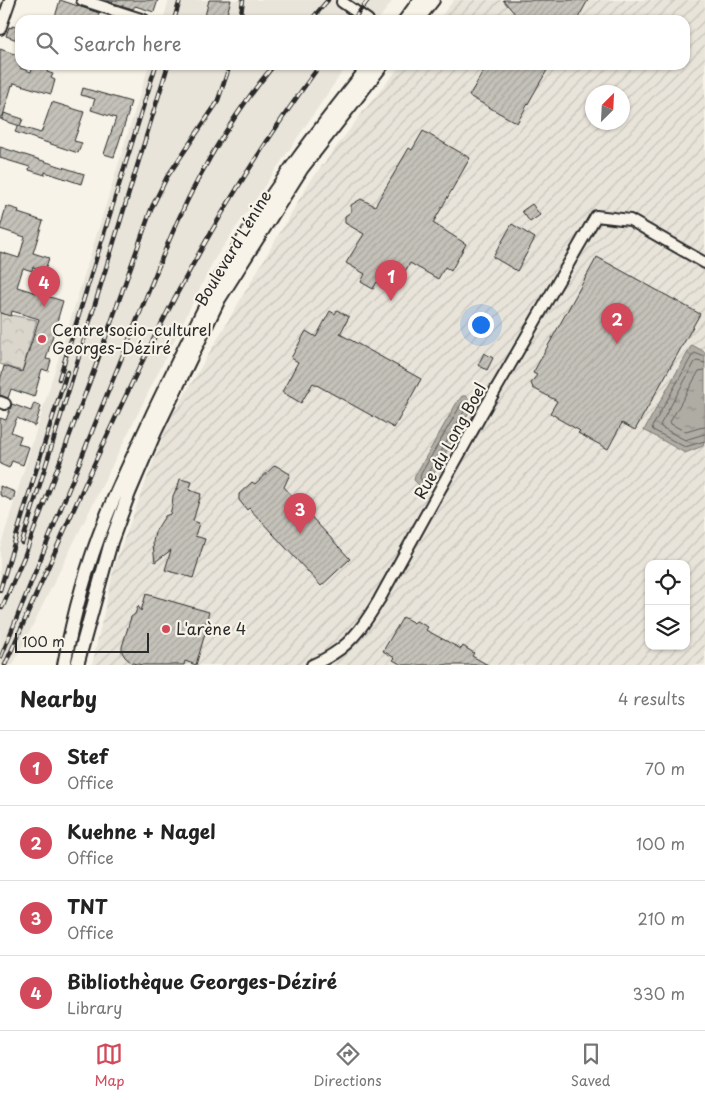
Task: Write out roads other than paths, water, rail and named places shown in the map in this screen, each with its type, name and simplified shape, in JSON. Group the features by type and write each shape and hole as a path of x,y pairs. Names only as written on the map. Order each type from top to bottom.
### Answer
{"main road":[{"path":"409,15 420,0"},
{"path":"421,15 433,0"},
{"path":"64,665 71,628 105,519 210,296 277,187 366,70"},
{"name":"Boulevard Lénine","path":"77,665 111,542 129,493 154,432 219,299 302,168 378,70"}],"street":[{"path":"0,29 10,0"},
{"path":"82,0 128,15"},
{"path":"342,2 361,15"},
{"name":"Rue du Long Boel","path":"312,665 341,649 366,622 485,407 596,216 630,220 705,264"}],"water":[{"path":"692,345 705,352 705,439 703,446 685,453 644,430"},
{"path":"462,396 466,396 472,401 472,407 429,482 426,485 419,485 414,480 415,476"}],"railway":[{"path":"176,15 180,0"},
{"path":"241,15 243,0"},
{"path":"315,15 328,0"},
{"path":"357,15 368,0"},
{"path":"59,379 154,70"},
{"path":"22,543 166,70"},
{"path":"2,608 24,557 96,365 152,207 167,177 217,103 228,70"},
{"path":"1,657 178,219 214,150 242,107 270,70"},
{"path":"5,665 113,422 170,306 209,235 251,166 316,70"},
{"path":"0,590 67,372"}],"place":[{"name":"Stef","path":"391,301"},
{"name":"Bibliothèque Georges-Déziré","path":"44,307"},
{"name":"Centre socio-culturel Georges-Déziré","path":"42,339"},
{"name":"Kuehne + Nagel","path":"617,344"},
{"name":"TNT","path":"300,534"},
{"name":"L'arène 4","path":"166,629"}]}
